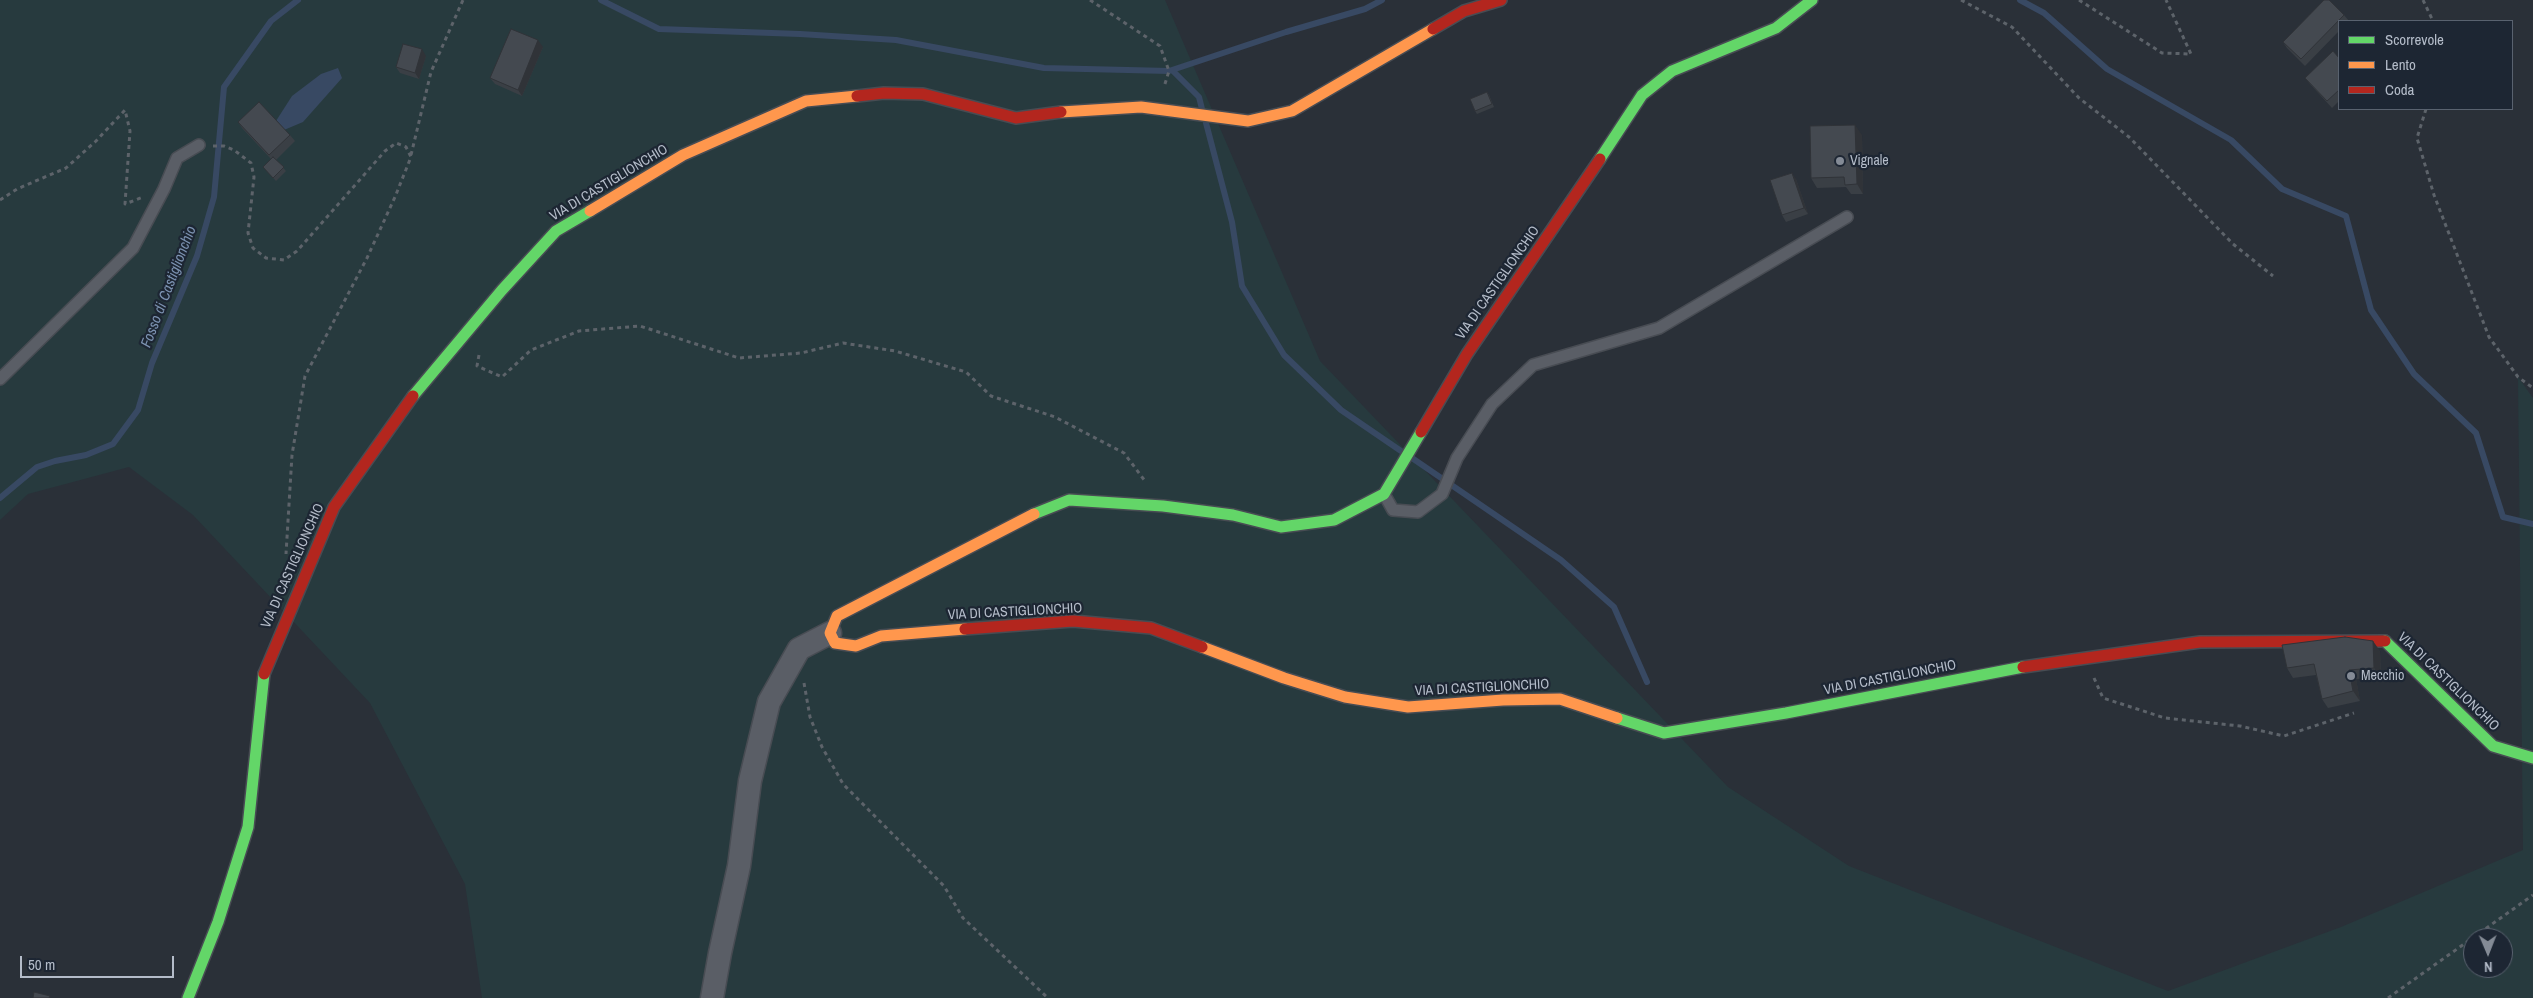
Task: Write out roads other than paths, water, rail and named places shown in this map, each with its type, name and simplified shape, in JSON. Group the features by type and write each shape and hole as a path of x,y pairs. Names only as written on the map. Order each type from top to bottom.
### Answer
{"street":[{"name":"VIA DI CASTIGLIONCHIO","path":"188,998 218,922 248,827 256,735 266,668 334,507 401,410 502,290 556,231 683,155 806,101 884,93 923,94 1016,118 1061,112 1141,107 1248,121 1292,111 1464,11 1501,0"},
{"name":"VIA DI CASTIGLIONCHIO","path":"1384,494 1467,354 1553,230 1642,95 1672,72 1776,28 1812,0"},
{"path":"712,998 739,866 750,781 769,702 799,649 830,633 837,616 1016,522 1069,500 1164,506 1233,515 1281,526 1334,520 1384,494"},
{"name":"VIA DI CASTIGLIONCHIO","path":"830,633 835,643 856,646 881,636 1073,621 1151,628 1284,678 1345,697 1408,707 1560,698 1664,733 1786,713 2017,668 2200,642 2385,641 2492,746 2533,758"}],"lane":[{"path":"0,379 133,248 164,189 177,158 200,146"},
{"path":"1384,494 1393,510 1418,512 1442,494 1457,458 1492,404 1533,365 1660,328 1847,217"}],"water":[{"path":"338,68 342,78 303,122 284,130 276,121 292,96 321,74"}],"waterway":[{"name":"Fosso di Castiglionchio","path":"0,498 37,467 55,461 86,455 113,444 138,410 152,363 197,256 214,197 224,87 271,21 298,0"},
{"path":"601,0 659,29 800,34 896,40 1044,68 1169,71 1286,32 1365,9 1382,0"},
{"path":"2020,0 2044,13 2107,69 2231,140 2282,189 2346,216 2371,310 2414,374 2476,433 2503,517 2533,524"},
{"path":"1173,71 1199,97 1202,109"},
{"path":"1206,123 1232,222 1242,286 1284,355 1341,410 1401,451"},
{"path":"1412,458 1561,560 1614,607 1647,682"}],"place":[{"name":"Vignale","path":"1840,161"},
{"name":"Mecchio","path":"2351,676"}]}
